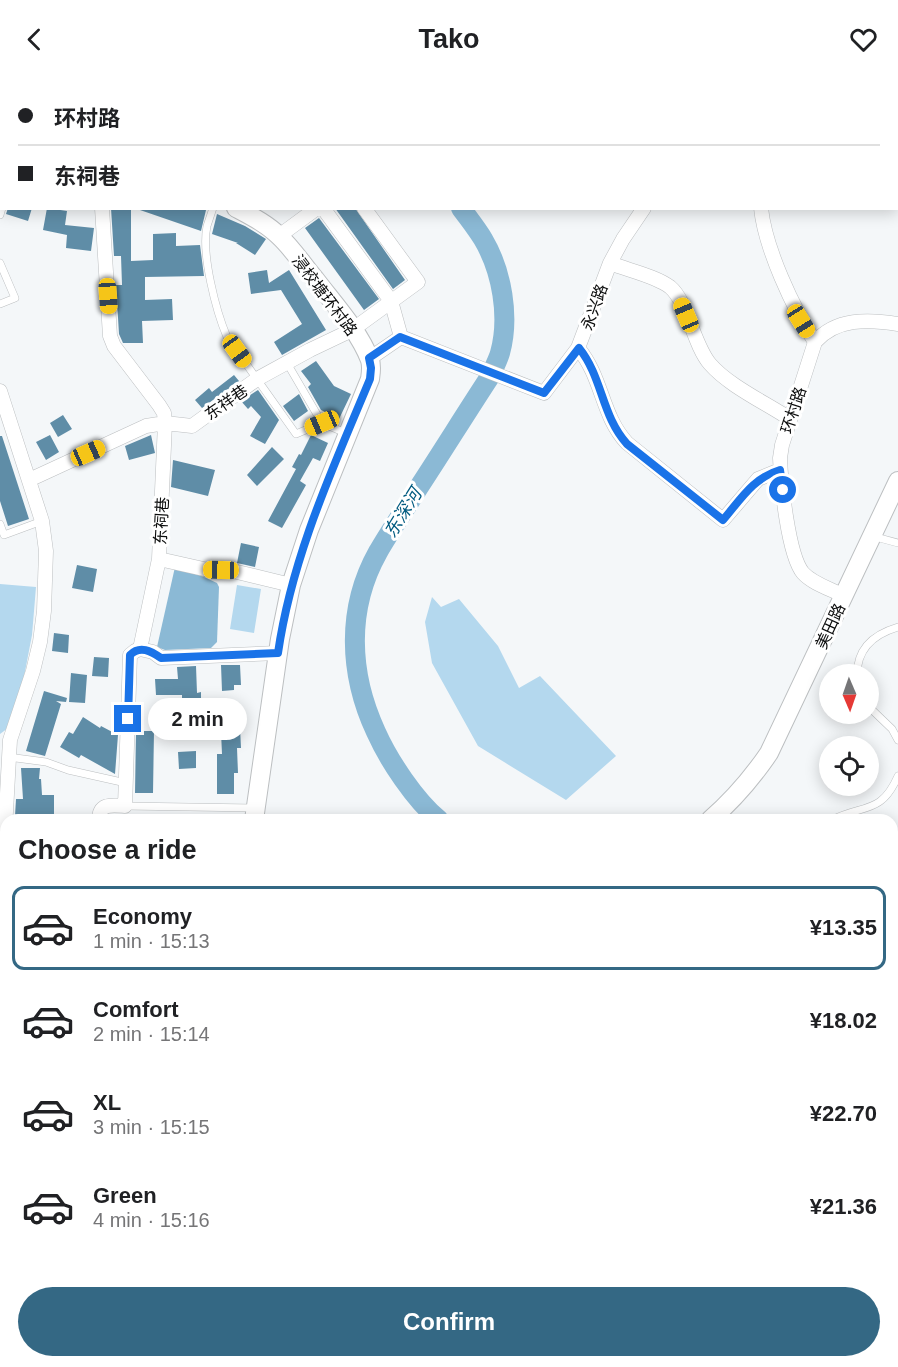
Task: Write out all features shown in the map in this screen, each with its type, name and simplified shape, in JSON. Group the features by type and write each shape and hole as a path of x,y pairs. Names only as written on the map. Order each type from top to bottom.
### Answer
{"street":[{"name":"东祠巷","path":"102,210 110,336 114,346 159,405 164,414 165,423 159,559 140,649 130,655 125,806"},
{"name":"浸校塘环村路","path":"240,210 263,223 279,236 319,285 369,358"},
{"path":"279,236 314,210"},
{"path":"255,814 278,653 291,585 309,530 370,379 369,358 400,337 391,301 324,210"},
{"name":"东祥巷","path":"29,480 147,426 165,423 192,426 257,380 352,330 418,282 365,210"},
{"name":"永兴路","path":"400,337 544,393 579,348 610,263 643,210"},
{"path":"761,210 766,236 788,293 814,342 829,330 850,322 870,321 898,324"},
{"path":"610,263 670,288 679,300 699,347 711,365 727,379 790,419"},
{"name":"环村路","path":"814,342 782,445 780,470 792,547 799,567 811,580 844,596"},
{"path":"579,348 591,365 611,424 618,434 627,444 723,520 759,479 780,470"},
{"path":"0,391 42,521 46,571 40,642 31,680 5,740 8,757 3,814"},
{"name":"美田路","path":"716,814 738,794 769,753 898,481"},
{"path":"159,559 208,570 233,571 291,585"},
{"path":"140,649 153,652 161,658 278,653"},
{"path":"99,814 107,805 125,806"}],"lane":[{"path":"212,210 206,238 210,280 227,337 296,434 322,423"},
{"path":"0,263 15,298 0,304"},
{"path":"287,363 322,423 348,434"},
{"path":"0,524 4,535 42,521"},
{"path":"872,536 898,543"},
{"path":"858,664 859,657 867,644 880,633 898,627"},
{"path":"879,717 892,729 898,740"},
{"path":"8,757 46,762 77,772 126,783"},
{"path":"847,814 875,806 887,796 898,776"},
{"path":"125,806 255,814"}],"shaded area":[{"path":"175,567 204,577 217,583 219,587 217,642 211,648 165,650 157,647"},
{"path":"0,584 36,587 32,635 23,682 8,728 0,734"},
{"path":"237,585 261,589 254,633 230,629"},
{"path":"432,597 441,607 459,599 498,646 519,688 540,676 616,756 566,800 478,746 432,663 425,622"}],"building":[{"path":"7,210 31,210 28,221 6,214"},
{"path":"47,210 67,211 65,225 94,228 91,251 66,248 67,235 43,230"},
{"path":"111,210 131,210 131,261 153,260 153,234 176,233 176,246 200,245 204,276 145,277 145,300 172,299 173,320 142,321 143,343 123,343 119,334 116,285 122,285 121,256 114,256"},
{"path":"140,210 206,210 201,231"},
{"path":"336,210 356,210 405,280 393,289"},
{"path":"217,214 245,226 266,239 255,255 236,243 238,243 212,234"},
{"path":"319,218 379,299 364,310 305,228"},
{"path":"267,270 269,283 289,270 326,330 282,355 274,342 302,324 281,290 251,294 248,273"},
{"path":"316,361 334,386 351,394 339,419 321,410 308,387 311,384 301,371"},
{"path":"234,375 239,381 202,408 195,400 209,388 212,392"},
{"path":"258,390 279,420 265,444 250,436 261,417 251,406 248,409 241,401"},
{"path":"299,394 308,411 294,421 283,406"},
{"path":"63,415 72,429 58,437 50,423"},
{"path":"50,435 59,452 46,460 36,442"},
{"path":"151,435 155,453 129,460 125,446"},
{"path":"311,435 328,443 320,461 313,458 300,481 306,485 282,528 268,521 296,469 292,467"},
{"path":"0,436 2,436 29,519 8,526 0,501"},
{"path":"272,447 284,459 257,486 247,475"},
{"path":"173,460 215,470 208,496 171,487"},
{"path":"241,543 259,547 255,567 237,563"},
{"path":"77,565 97,569 93,592 72,588"},
{"path":"54,633 69,635 68,653 52,651"},
{"path":"94,657 109,658 108,677 92,676"},
{"path":"221,665 240,665 241,685 234,685 234,690 222,691"},
{"path":"196,666 197,693 201,692 201,707 182,708 182,695 156,695 155,679 178,679 177,667"},
{"path":"71,673 87,675 85,703 69,702"},
{"path":"44,691 67,698 66,702 56,701 61,704 45,756 26,751"},
{"path":"239,706 241,748 237,748 238,773 234,773 234,794 217,794 217,754 222,754 223,707"},
{"path":"83,717 100,728 101,726 118,735 115,774 81,755 79,758 60,747 69,732 73,734"},
{"path":"136,731 154,731 153,793 135,793"},
{"path":"196,751 196,768 179,769 178,752"},
{"path":"21,768 40,768 39,779 41,779 42,795 54,795 54,814 15,814 16,799 23,799"}],"waterway":[{"name":"东深河","path":"432,814 403,779 388,755 367,710 356,665 356,619 360,596 378,552 491,375 500,353 504,310 499,280 490,252 462,210"}],"route":[{"path":"128,719 130,655 135,651 140,649 153,652 161,658 278,653 285,612 299,557 370,379 369,358 400,337 544,393 579,348 591,365 611,424 618,434 627,444 723,520 759,479 769,474 780,470 783,490"}]}
